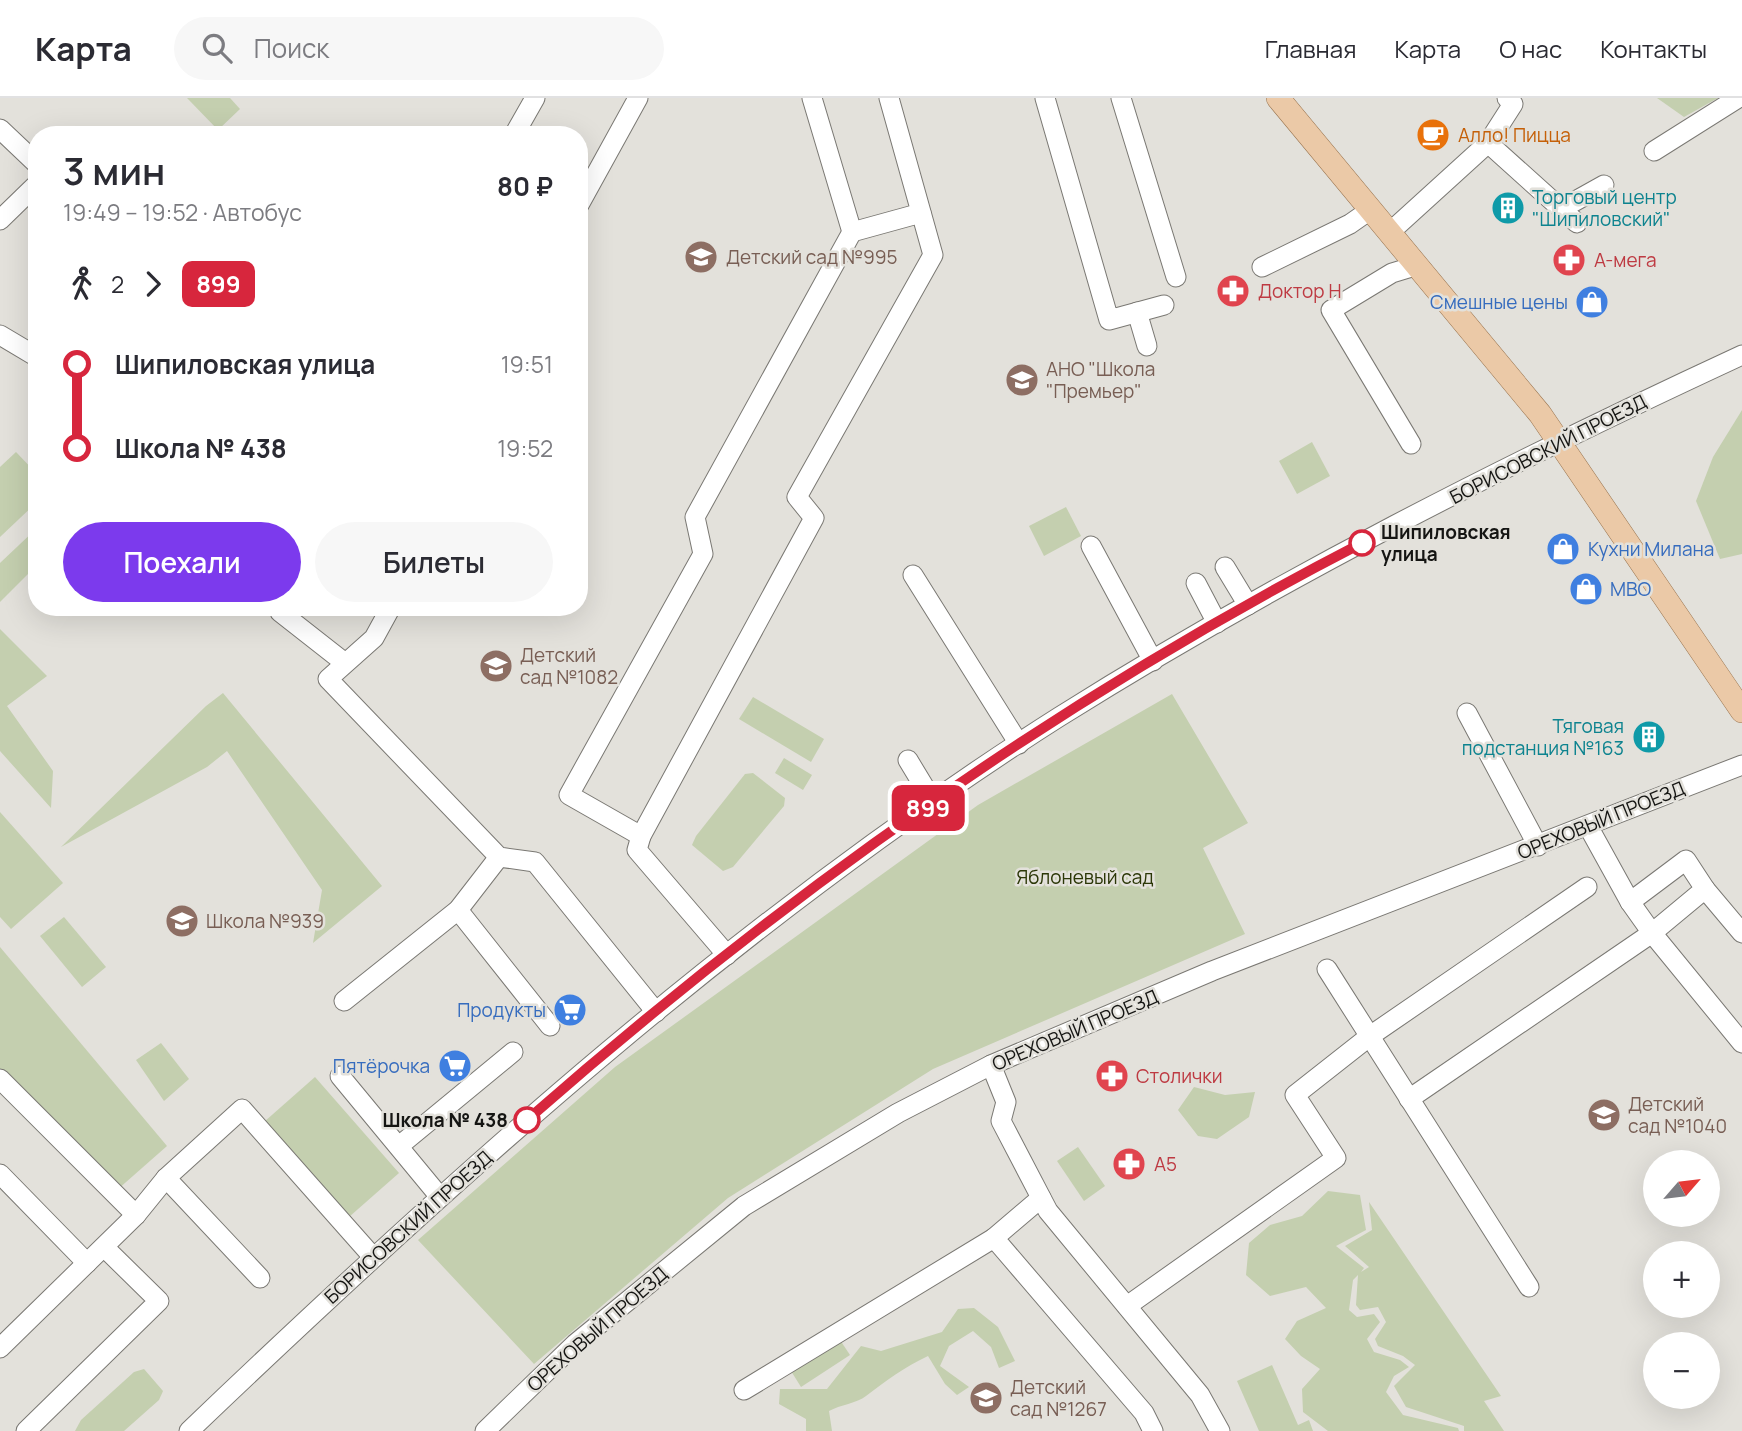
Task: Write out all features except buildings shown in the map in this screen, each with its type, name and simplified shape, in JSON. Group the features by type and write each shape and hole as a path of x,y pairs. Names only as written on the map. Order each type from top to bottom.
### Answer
{"main road":[{"path":"1278,98 1560,441 1742,711"}],"street":[{"path":"519,126 536,98"},
{"path":"588,189 638,98"},
{"path":"641,836 569,795 703,554 695,517 852,232 812,98"},
{"path":"727,956 637,850 641,836 814,518 797,497 933,255 889,98"},
{"path":"1045,98 1109,320 1164,305"},
{"path":"1121,98 1176,277"},
{"path":"1654,150 1738,98"},
{"path":"1390,233 1488,143 1514,100"},
{"path":"0,129 28,155"},
{"path":"1488,143 1577,223"},
{"path":"1561,209 1604,185"},
{"path":"0,220 28,193"},
{"path":"1262,267 1350,224 1370,210"},
{"path":"852,232 921,213"},
{"path":"1411,444 1331,310 1392,273 1415,266"},
{"path":"1137,313 1147,346"},
{"path":"0,335 28,352"},
{"name":"БОРИСОВСКИЙ ПРОЕЗД","path":"189,1431 373,1257 573,1079 812,889 1019,744 1248,605 1560,441 1742,355"},
{"path":"1091,546 1153,661"},
{"path":"1225,567 1248,605"},
{"path":"914,575 1019,744"},
{"path":"1196,583 1217,623"},
{"path":"288,616 345,663"},
{"path":"386,616 374,638 328,679 499,857 535,862 656,1012"},
{"path":"1467,713 1538,846"},
{"path":"908,760 934,803"},
{"name":"ОРЕХОВЫЙ ПРОЕЗД","path":"485,1431 575,1344 744,1206 898,1113 991,1065 1212,971 1742,765"},
{"path":"1588,826 1630,902 1742,1043"},
{"path":"344,1002 458,910 499,857"},
{"path":"1630,902 1686,860 1705,889 1742,933"},
{"path":"1127,1306 1336,1158 1295,1095 1370,1036 1587,887"},
{"path":"1409,1099 1652,933 1705,889"},
{"path":"458,910 550,1026"},
{"path":"1327,969 1529,1287"},
{"path":"399,1146 513,1052"},
{"path":"991,1065 1006,1102 1001,1121 1048,1211 1200,1395 1220,1431"},
{"path":"340,1076 440,1197"},
{"path":"0,1079 136,1215"},
{"path":"0,1348 136,1215 166,1178 242,1109 373,1257"},
{"path":"0,1174 87,1263"},
{"path":"166,1178 260,1278"},
{"path":"744,1390 994,1238 1041,1198"},
{"path":"994,1238 1144,1413 1153,1431"},
{"path":"26,1431 159,1301 104,1247"}],"green space":[{"path":"187,98 230,98 240,109 222,126 214,126"},
{"path":"1657,98 1718,98 1684,117"},
{"path":"1742,410 1742,554 1720,559 1696,501 1713,457"},
{"path":"1312,442 1330,476 1297,494 1279,461"},
{"path":"16,452 28,465 28,511 0,537 0,467"},
{"path":"1066,507 1081,536 1044,556 1029,526"},
{"path":"28,537 28,574 0,602 0,563"},
{"path":"0,629 47,676 7,706 53,771 51,808 0,751"},
{"path":"223,693 382,886 313,943 322,890 227,751 207,767 61,847 206,706"},
{"name":"Яблоневый сад","path":"1172,694 1248,823 1203,848 1245,934 933,1069 728,1198 534,1364 418,1240 615,1067 978,805"},
{"path":"753,697 824,739 811,762 739,719"},
{"path":"784,758 812,775 803,790 775,773"},
{"path":"753,773 785,798 784,806 733,867 723,871 692,845 696,836 745,774"},
{"path":"0,812 63,883 11,929 0,917"},
{"path":"64,917 106,967 82,987 40,936"},
{"path":"0,947 167,1146 117,1190 0,1071"},
{"path":"161,1043 189,1079 164,1101 136,1060"},
{"path":"315,1077 399,1173 349,1217 264,1122"},
{"path":"1194,1087 1225,1095 1255,1092 1249,1117 1217,1139 1198,1136 1178,1110"},
{"path":"1078,1147 1105,1186 1084,1201 1057,1161"},
{"path":"1328,1191 1360,1195 1366,1230 1336,1246 1364,1268 1361,1272 1369,1267 1345,1246 1372,1230 1369,1202 1501,1396 1484,1401 1504,1431 1464,1431 1464,1426 1406,1407 1394,1386 1415,1365 1403,1356 1378,1346 1375,1339 1386,1322 1378,1307 1360,1310 1356,1305 1358,1275 1353,1280 1349,1310 1357,1317 1374,1314 1380,1322 1367,1339 1374,1352 1400,1360 1409,1367 1394,1376 1386,1392 1403,1415 1458,1428 1459,1431 1328,1431 1303,1412 1302,1389 1320,1369 1301,1356 1285,1339 1297,1321 1326,1308 1306,1287 1270,1296 1246,1275 1249,1243 1270,1225 1302,1216"},
{"path":"974,1308 998,1327 1015,1361 999,1368 991,1347 973,1331 949,1346 940,1366 969,1387 957,1395 945,1384 928,1356 895,1374 862,1398 829,1411 832,1431 806,1431 806,1419 779,1404 780,1389 827,1389 861,1346 881,1351 942,1332 958,1309"},
{"path":"840,1340 850,1355 801,1387 791,1371"},
{"path":"1272,1365 1298,1425 1309,1420 1313,1431 1259,1431 1237,1381"},
{"path":"144,1369 163,1391 159,1400 124,1431 75,1431 81,1420 134,1372"}],"bus line":[{"name":"899","path":"527,1120 592,1063 795,902 1019,744 1123,678 1362,543"}],"place":[{"name":"Алло! Пицца","path":"1433,135"},
{"name":"Торговый центр \"Шипиловский\"","path":"1508,208"},
{"name":"Детский сад №995","path":"701,257"},
{"name":"А-мега","path":"1569,260"},
{"name":"Доктор Н","path":"1233,291"},
{"name":"Смешные цены","path":"1592,302"},
{"name":"АНО \"Школа \"Премьер\"","path":"1022,380"},
{"name":"Шипиловская улица","path":"1362,543"},
{"name":"Кухни Милана","path":"1563,549"},
{"name":"МВО","path":"1586,589"},
{"name":"Детский сад №1082","path":"496,666"},
{"name":"Тяговая подстанция №163","path":"1649,737"},
{"name":"Школа №939","path":"182,921"},
{"name":"Продукты","path":"570,1010"},
{"name":"Пятёрочка","path":"455,1066"},
{"name":"Столички","path":"1112,1076"},
{"name":"Детский сад №1040","path":"1604,1115"},
{"name":"Школа № 438","path":"527,1120"},
{"name":"А5","path":"1129,1164"},
{"name":"Детский сад №1267","path":"986,1398"}]}
